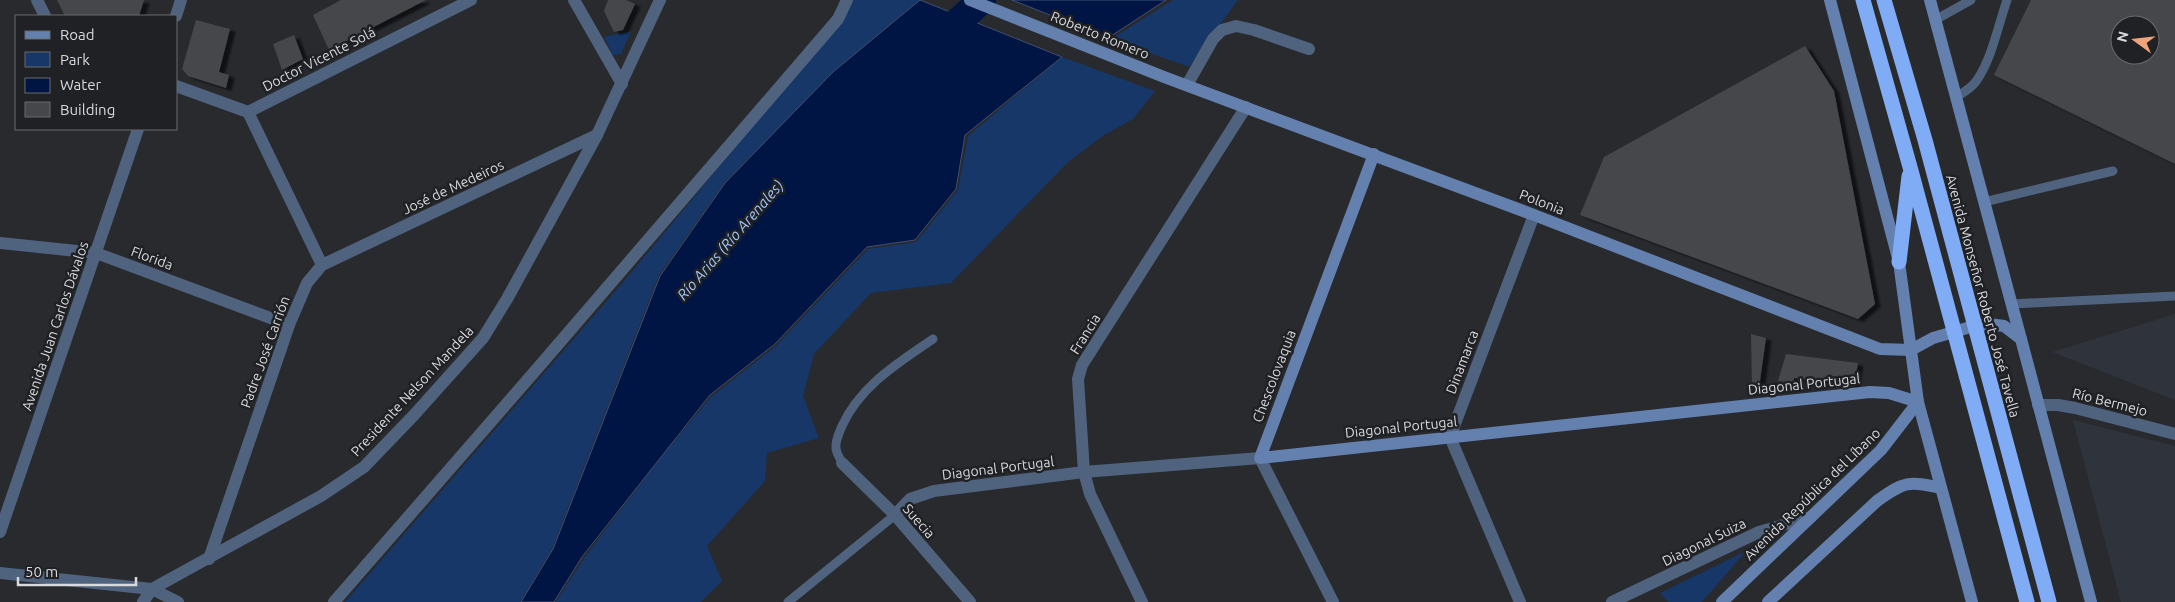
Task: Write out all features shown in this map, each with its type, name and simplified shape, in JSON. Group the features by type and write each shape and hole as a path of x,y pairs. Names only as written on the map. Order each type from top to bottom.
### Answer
{"highway":[{"path":"1863,0 2028,602"},
{"name":"Avenida Monseñor Roberto José Tavella","path":"1884,0 1925,140 2049,602"},
{"path":"1899,262 1910,167"}],"main road":[{"name":"Roberto Romero","path":"970,0 1164,77"},
{"path":"1830,0 1899,262 1918,402 1972,602"},
{"path":"1930,0 2091,602"},
{"name":"Polonia","path":"1164,77 1374,154 1867,345 1880,349 1911,350"},
{"name":"Chescolovaquia","path":"1260,458 1374,154"},
{"path":"1911,350 1933,338 1974,326 1989,324 2004,326 2021,339"},
{"name":"Diagonal Portugal","path":"1260,458 1870,392 1889,393 1918,402"},
{"name":"Avenida República del Líbano","path":"1722,602 1881,450 1918,402"},
{"path":"1768,602 1877,501 1897,486 1917,482 1941,488"}],"street":[{"path":"37,0 44,15"},
{"path":"176,15 182,0"},
{"name":"Doctor Vicente Solá","path":"248,112 471,0"},
{"path":"574,0 622,84"},
{"name":"Presidente Nelson Mandela","path":"143,602 152,589 321,496 364,467 483,338 507,299 597,135 660,0"},
{"path":"334,602 543,363 838,19 847,0"},
{"path":"1188,85 1213,39 1222,30 1236,26 1254,30 1309,49"},
{"path":"178,87 248,112 322,265"},
{"name":"Francia","path":"1142,602 1090,494 1084,472 1078,379 1082,365 1233,131 1246,107"},
{"name":"Avenida Juan Carlos Dávalos","path":"0,532 138,130"},
{"name":"José de Medeiros","path":"322,265 597,135"},
{"name":"Dinamarca","path":"1450,437 1534,215"},
{"name":"Florida","path":"0,243 96,253 289,325"},
{"name":"Padre José Carrión","path":"209,559 289,325 307,283 322,265"},
{"name":"Río Bermejo","path":"2038,405 2058,405 2075,408 2175,434"},
{"path":"1450,437 1520,602"},
{"path":"1260,458 1333,602"},
{"name":"Diagonal Portugal","path":"895,515 910,499 934,491 1084,472 1260,458"},
{"name":"Suecia","path":"842,463 895,515 970,602"},
{"name":"Diagonal Suiza","path":"1612,602 1759,532 1811,517"},
{"path":"0,573 152,589 178,602"}],"lane":[{"path":"1935,20 1971,0"},
{"path":"1956,97 1977,81 1987,59 2007,0"},
{"path":"1984,202 2113,171"},
{"path":"2012,304 2175,296"},
{"path":"842,463 836,450 837,436 846,416 862,394 895,365 933,339"},
{"path":"788,602 895,515"}],"shaded area":[{"path":"2175,314 2175,400 2052,352"},
{"path":"2073,420 2175,446 2175,602 2121,602"}],"green space":[{"path":"851,0 919,0 834,72 724,183 659,275 552,549 520,602 345,602 625,280 842,19"},
{"path":"1173,0 1238,0 1189,67 1111,39"},
{"path":"631,31 621,54 613,55 604,37"},
{"path":"1062,57 1155,91 1133,119 1104,135 1068,162 951,283 871,293 814,354 803,396 819,438 767,453 765,481 707,546 722,581 701,602 556,602 584,558 659,460 711,397 776,346 868,249 916,242 958,190 968,136"},
{"path":"1746,551 1702,602 1668,602 1660,593"}],"water":[{"path":"920,0 1062,57 965,135 956,189 915,240 867,247 775,344 710,395 582,557 554,602 521,602 553,549 660,276 725,183 833,72"},
{"path":"1012,0 1166,0 1108,38"}],"building":[{"path":"57,0 144,0 139,15 64,15"},
{"path":"341,0 426,0 329,50 313,15"},
{"path":"608,0 626,0 635,4 623,30 614,32 604,11"},
{"path":"2031,0 2175,0 2175,164 1994,75"},
{"path":"196,20 230,29 219,72 229,75 226,88 188,76 182,69"},
{"path":"294,35 303,59 282,70 273,44"},
{"path":"1805,46 1834,91 1875,304 1858,319 1580,215 1604,157"},
{"path":"1751,334 1766,338 1759,388 1752,387"},
{"path":"1786,354 1858,363 1854,385 1794,378 1794,383 1778,381"}],"waterway":[{"name":"Río Arias (Río Arenales)","path":"933,37 952,27 982,0"}]}
